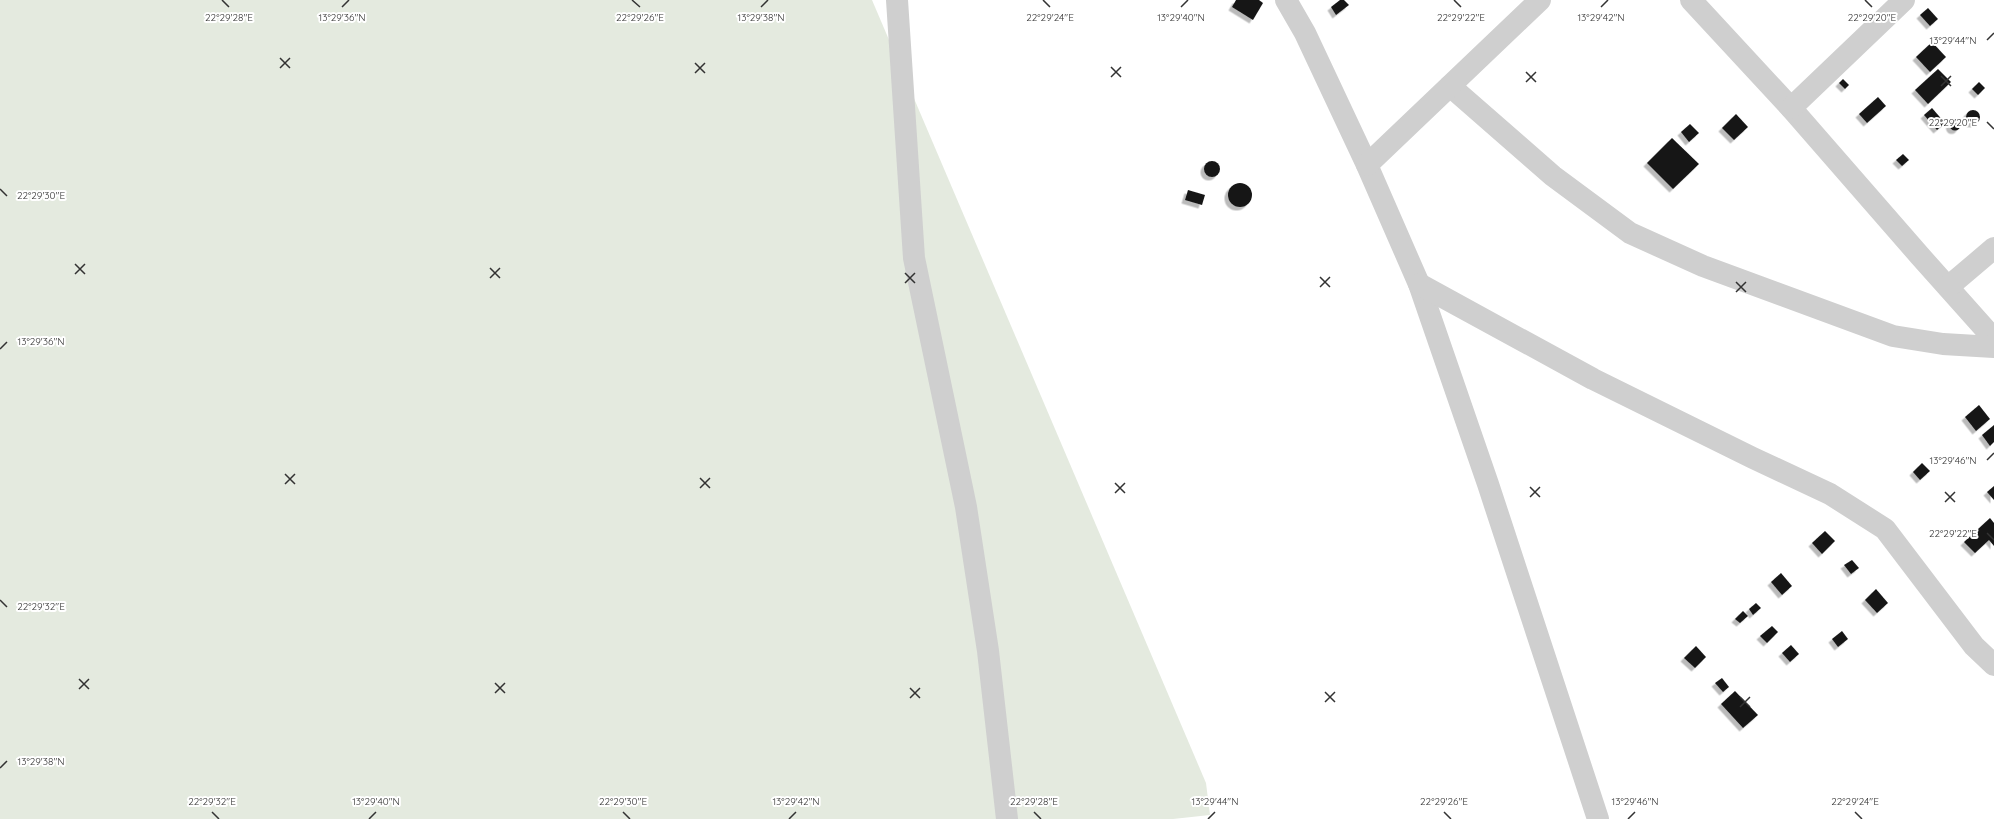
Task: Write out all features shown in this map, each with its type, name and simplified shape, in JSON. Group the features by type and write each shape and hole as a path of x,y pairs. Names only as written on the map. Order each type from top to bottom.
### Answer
{"street":[{"path":"897,0 914,258 966,507 988,651 1007,819"},
{"path":"1286,0 1305,33 1367,165 1419,284 1490,492 1598,819"},
{"path":"1367,165 1540,0"},
{"path":"1691,0 1791,108 1994,339"},
{"path":"1791,108 1904,0"},
{"path":"1450,86 1553,176 1630,233 1703,266 1893,336 1943,344 1994,347"},
{"path":"1948,287 1994,248"},
{"path":"1419,284 1593,379 1753,458 1830,494 1885,529 1974,646 1994,665"}],"shaded area":[{"path":"0,0 872,0 1206,783 1210,815 1173,819 0,819"}],"building":[{"path":"1236,0 1259,0 1263,3 1253,20 1232,7"},
{"path":"1340,0 1344,0 1349,5 1336,15 1331,7"},
{"path":"1928,8 1938,19 1930,26 1920,15"},
{"path":"1932,42 1946,57 1930,72 1916,57"},
{"path":"1938,69 1951,82 1928,104 1915,90"},
{"path":"1843,79 1849,85 1845,89 1839,83"},
{"path":"1979,82 1985,88 1978,95 1972,89"},
{"path":"1878,97 1886,106 1867,123 1859,114"},
{"path":"1932,108 1945,123 1937,130 1924,115"},
{"path":"1973,110 1978,112 1980,117 1978,122 1973,124 1968,122 1966,117 1968,112"},
{"path":"1736,114 1748,127 1734,140 1722,128"},
{"path":"1955,119 1959,121 1961,125 1959,129 1955,131 1951,129 1949,125 1951,121"},
{"path":"1690,124 1699,133 1689,142 1681,132"},
{"path":"1672,138 1699,164 1673,189 1647,163"},
{"path":"1903,154 1909,160 1902,166 1896,160"},
{"path":"1212,161 1218,163 1220,169 1218,175 1212,177 1206,175 1204,169 1206,163"},
{"path":"1240,183 1248,187 1252,195 1248,203 1240,207 1232,203 1228,195 1232,187"},
{"path":"1188,190 1205,195 1202,205 1185,200"},
{"path":"1979,405 1990,419 1976,431 1965,417"},
{"path":"1994,425 1994,442 1990,446 1982,435"},
{"path":"1922,463 1930,471 1920,480 1913,472"},
{"path":"1994,486 1994,500 1987,492"},
{"path":"1990,518 1994,523 1994,546 1989,540 1975,553 1964,542"},
{"path":"1825,531 1835,541 1822,554 1812,543"},
{"path":"1852,560 1859,568 1851,574 1844,565"},
{"path":"1781,573 1792,586 1782,595 1771,582"},
{"path":"1876,589 1888,603 1877,613 1865,600"},
{"path":"1756,603 1761,608 1753,615 1749,609"},
{"path":"1743,611 1748,616 1740,623 1735,619"},
{"path":"1772,626 1778,632 1767,643 1760,636"},
{"path":"1842,631 1848,639 1838,647 1832,639"},
{"path":"1791,645 1799,654 1790,662 1782,653"},
{"path":"1696,646 1706,657 1695,668 1684,658"},
{"path":"1722,678 1729,687 1723,692 1715,683"},
{"path":"1735,691 1758,715 1743,728 1721,704"}]}
